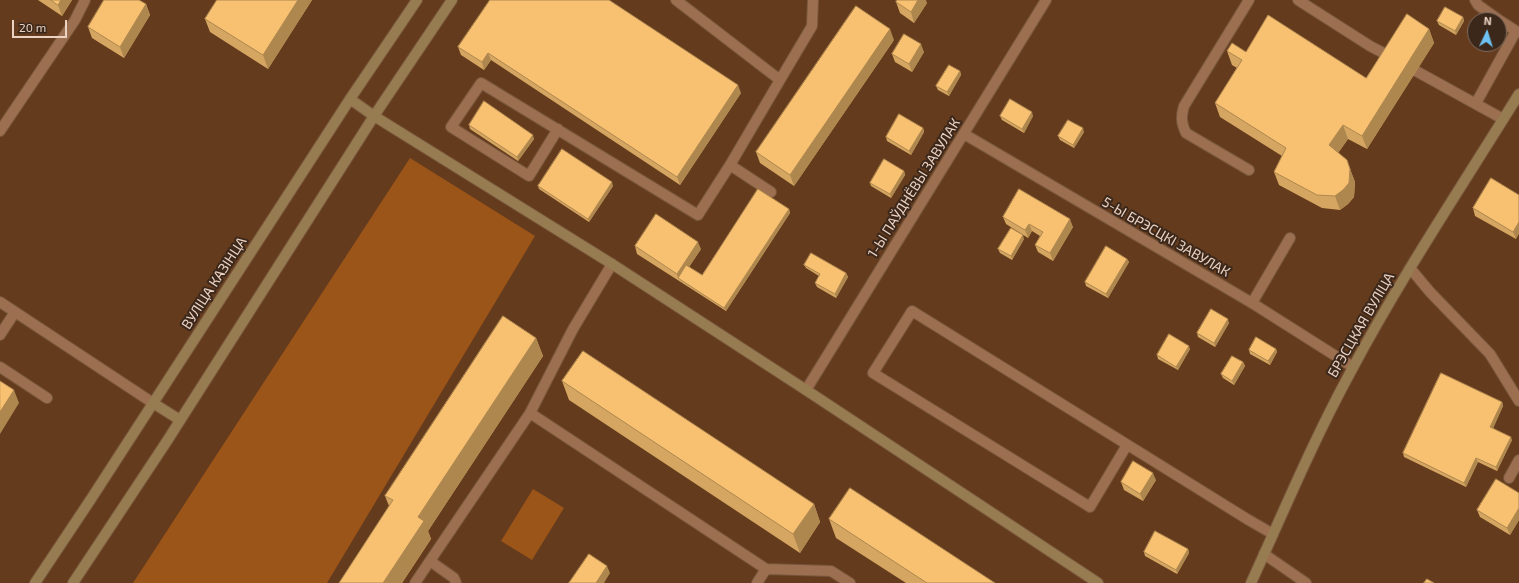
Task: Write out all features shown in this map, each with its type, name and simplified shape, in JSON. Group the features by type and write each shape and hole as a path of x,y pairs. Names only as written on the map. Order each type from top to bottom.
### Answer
{"main road":[{"name":"ВУЛІЦА КАЗІНЦА","path":"35,583 350,99 417,0"},
{"path":"73,583 180,420 374,116 452,0"},
{"name":"БРЭСЦКАЯ ВУЛІЦА","path":"1251,583 1329,411 1353,367 1410,268 1519,94"},
{"path":"350,99 374,116 612,264 1098,583"},
{"path":"152,403 180,420"}],"street":[{"path":"0,132 75,20 85,0"},
{"path":"558,129 529,176 451,127 481,83 558,129 698,215 730,165 812,26 813,0"},
{"name":"1-Ы ПАЎДНЁВЫ ЗАВУЛАК","path":"806,390 1046,0"},
{"path":"1249,0 1184,106 1181,116 1182,126 1186,133 1249,170"},
{"path":"1298,0 1370,46 1393,58"},
{"path":"1475,0 1478,5 1488,12"},
{"path":"682,1 780,80"},
{"path":"1507,25 1516,31 1507,47"},
{"path":"1476,103 1504,52"},
{"path":"1416,71 1504,119"},
{"name":"5-Ы БРЭСЦКІ ЗАВУЛАК","path":"964,134 1252,303 1353,367"},
{"path":"730,165 771,192"},
{"path":"1252,303 1290,238"},
{"path":"415,583 530,413 573,329 612,264"},
{"path":"1410,268 1430,292 1490,354 1519,401"},
{"path":"0,302 152,403"},
{"path":"1127,445 1090,507 873,373 912,311 1273,534"},
{"path":"0,335 15,312"},
{"path":"0,368 47,398"},
{"path":"530,413 766,569 831,571 850,583"},
{"path":"1509,478 1519,460"},
{"path":"1264,554 1306,583"},
{"path":"430,561 454,578 456,583"},
{"path":"757,583 766,569"}],"shaded area":[{"path":"410,158 535,236 327,583 133,583"},
{"path":"533,489 564,508 532,560 501,541"}],"building":[{"path":"51,0 61,0 58,5"},
{"path":"104,0 139,0 146,4 120,47 88,27"},
{"path":"217,0 298,0 263,55 205,19"},
{"path":"490,0 609,0 738,85 677,177 488,53 482,62 458,47"},
{"path":"897,0 918,0 911,12 896,2"},
{"path":"856,6 890,29 790,175 756,152"},
{"path":"1445,7 1463,17 1455,31 1437,21"},
{"path":"1407,14 1429,29 1362,136 1343,125 1329,145 1347,160 1350,169 1349,183 1335,196 1317,195 1274,172 1286,148 1215,103 1242,60 1227,51 1232,43 1246,52 1268,15 1366,78"},
{"path":"904,34 921,44 909,64 892,54"},
{"path":"949,65 960,71 947,92 936,86"},
{"path":"1010,99 1032,112 1022,129 1000,116"},
{"path":"484,101 533,135 517,157 469,125"},
{"path":"899,114 923,128 909,151 886,137"},
{"path":"1068,120 1083,128 1073,145 1058,136"},
{"path":"562,149 612,182 588,219 538,186"},
{"path":"884,159 904,171 890,194 870,183"},
{"path":"1491,178 1519,195 1519,222 1513,232 1473,208"},
{"path":"758,189 789,209 724,308 678,278 686,265 702,275"},
{"path":"1019,189 1070,219 1050,253 1035,245 1043,232 1029,224 1025,230 1003,217"},
{"path":"656,214 698,242 677,274 635,246"},
{"path":"1011,228 1023,235 1011,256 998,249"},
{"path":"1106,246 1127,259 1106,294 1085,282"},
{"path":"811,253 846,273 835,294 815,283 820,274 804,265"},
{"path":"1211,309 1228,319 1214,343 1197,333"},
{"path":"503,316 536,338 418,517 424,521 383,583 339,583 393,500 385,496"},
{"path":"1169,334 1189,346 1176,367 1157,355"},
{"path":"1256,337 1276,349 1268,361 1249,350"},
{"path":"583,351 814,504 793,534 562,381"},
{"path":"1232,356 1243,362 1232,381 1221,374"},
{"path":"1441,373 1502,402 1490,427 1511,437 1496,467 1476,458 1464,483 1403,453"},
{"path":"0,381 14,390 0,412"},
{"path":"1133,461 1153,473 1140,494 1121,482"},
{"path":"1496,479 1519,493 1519,508 1507,528 1477,510"},
{"path":"850,488 995,583 927,583 829,519"},
{"path":"1155,531 1188,549 1176,570 1144,552"},
{"path":"589,554 607,566 596,583 569,583"},
{"path":"1427,579 1434,583 1424,583"}]}
